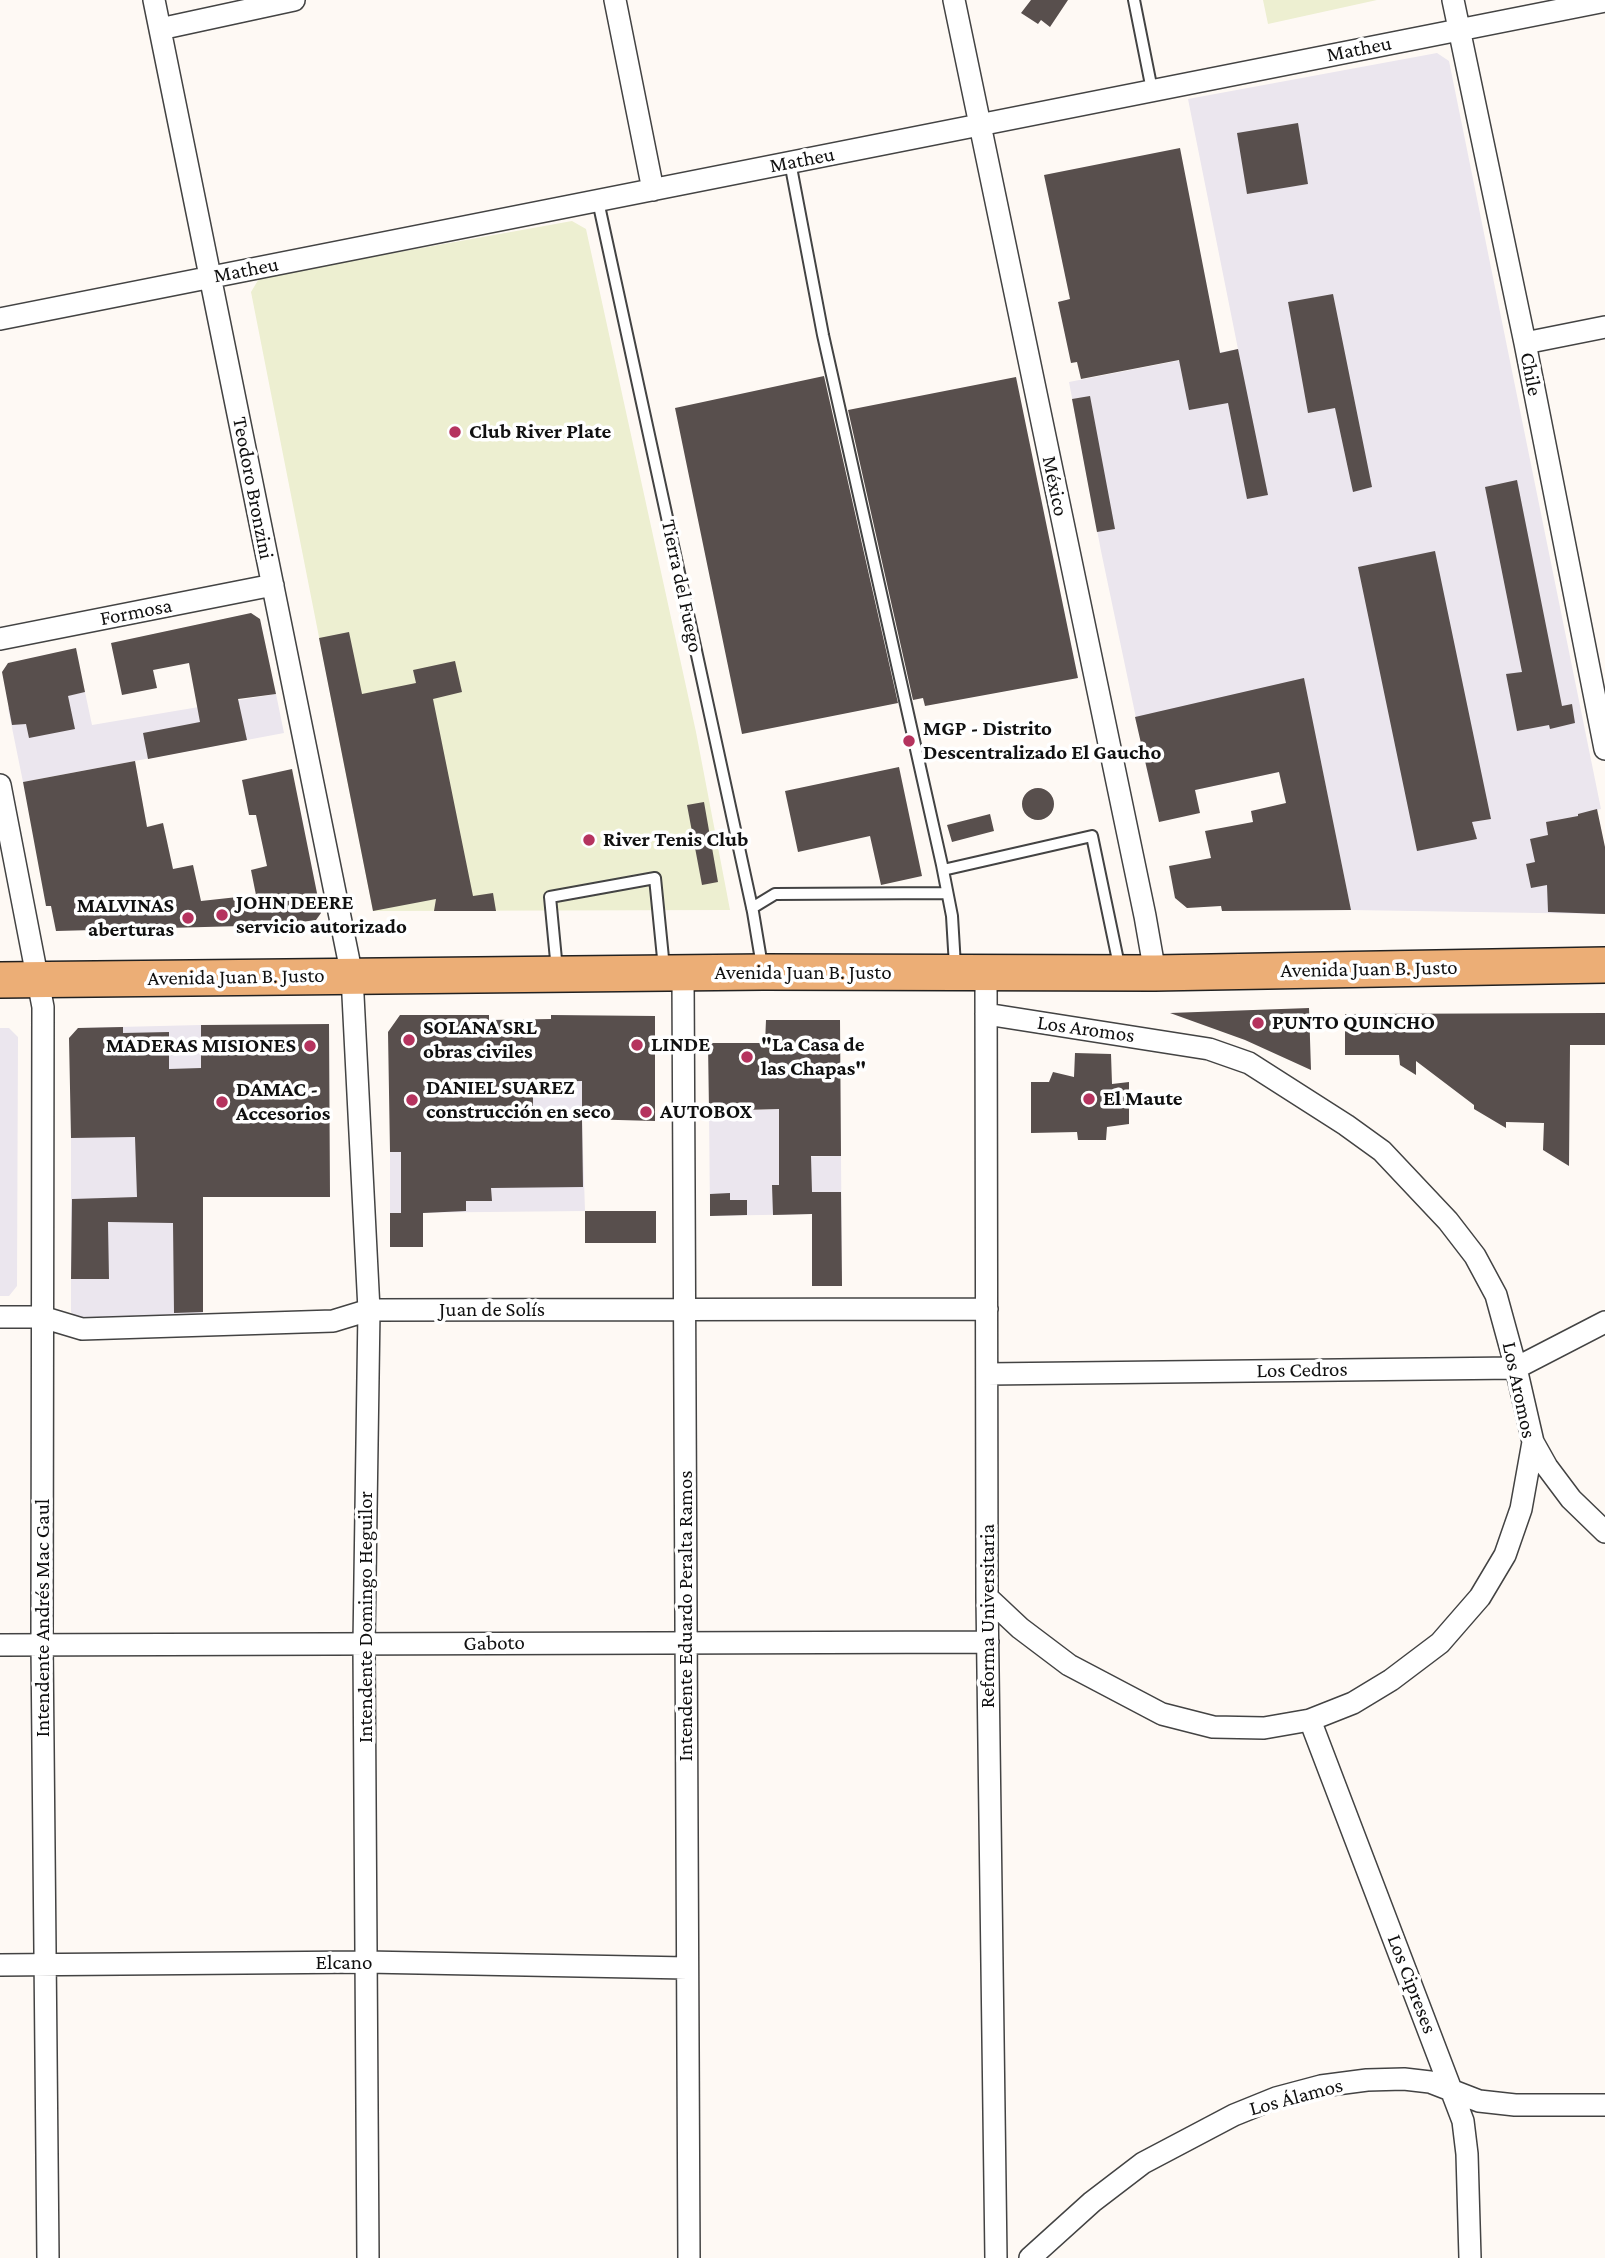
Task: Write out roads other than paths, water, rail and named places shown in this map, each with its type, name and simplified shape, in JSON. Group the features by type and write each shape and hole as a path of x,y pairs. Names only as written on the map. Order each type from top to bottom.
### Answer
{"main road":[{"name":"Avenida Juan B. Justo","path":"0,980 763,972 1155,973 1605,965"}],"street":[{"name":"Teodoro Bronzini","path":"154,0 352,976"},
{"path":"160,29 294,0"},
{"path":"615,0 653,190"},
{"name":"México","path":"954,0 1140,889 1155,973"},
{"name":"Chile","path":"1453,0 1525,343 1605,749"},
{"name":"Matheu","path":"0,319 1605,1"},
{"path":"1525,343 1605,327"},
{"name":"Formosa","path":"0,639 273,585"},
{"name":"Intendente Andrés Mac Gaul","path":"0,785 43,1007 42,1644 48,2258"},
{"name":"Reforma Universitaria","path":"971,973 986,1014 988,1642 996,2258"},
{"name":"Intendente Eduardo Peralta Ramos","path":"674,975 684,1311 689,2258"},
{"name":"Intendente Domingo Heguilor","path":"352,976 369,1310 364,1645 368,2258"},
{"name":"Los Aromos","path":"986,1014 1209,1049 1249,1063 1346,1125 1382,1152 1420,1190 1475,1256 1496,1295 1532,1442 1521,1509 1505,1555 1480,1597 1440,1643 1391,1680 1353,1703 1310,1720 1264,1728 1213,1727 1162,1714 1069,1665 1020,1628 988,1597"},
{"name":"Juan de Solís","path":"0,1317 42,1317 82,1329 333,1321 369,1310 987,1309"},
{"name":"Los Cedros","path":"987,1374 1516,1368 1605,1322"},
{"path":"1532,1442 1571,1499 1605,1532"},
{"name":"Gaboto","path":"0,1645 988,1642"},
{"name":"Los Cipreses","path":"1310,1720 1463,2121 1467,2154 1470,2258"},
{"name":"Elcano","path":"0,1965 366,1962 687,1968"},
{"name":"Los Álamos","path":"1030,2258 1092,2202 1143,2163 1193,2134 1234,2115 1276,2098 1321,2086 1367,2080 1404,2079 1430,2082 1479,2101 1515,2105 1605,2105"}],"lane":[{"path":"1134,0 1152,90"},
{"path":"790,162 823,335 952,916 971,973"},
{"name":"Tierra del Fuego","path":"598,201 752,908 763,972"},
{"path":"943,870 1092,836 1120,973"},
{"path":"557,974 550,897 655,878 674,975"},
{"path":"752,908 775,894 947,893"}],"place":[{"name":"Club River Plate","path":"455,432"},
{"name":"MGP - Distrito Descentralizado El Gaucho","path":"909,741"},
{"name":"River Tenis Club","path":"589,840"},
{"name":"JOHN DEERE servicio autorizado","path":"222,915"},
{"name":"MALVINAS aberturas","path":"188,918"},
{"name":"PUNTO QUINCHO","path":"1258,1023"},
{"name":"SOLANA SRL obras civiles","path":"409,1040"},
{"name":"LINDE","path":"637,1045"},
{"name":"MADERAS MISIONES","path":"310,1046"},
{"name":"\"La Casa de las Chapas\"","path":"747,1057"},
{"name":"El Maute","path":"1089,1099"},
{"name":"DANIEL SUAREZ construcción en seco","path":"412,1100"},
{"name":"DAMAC - Accesorios","path":"222,1102"},
{"name":"AUTOBOX","path":"646,1112"}]}
